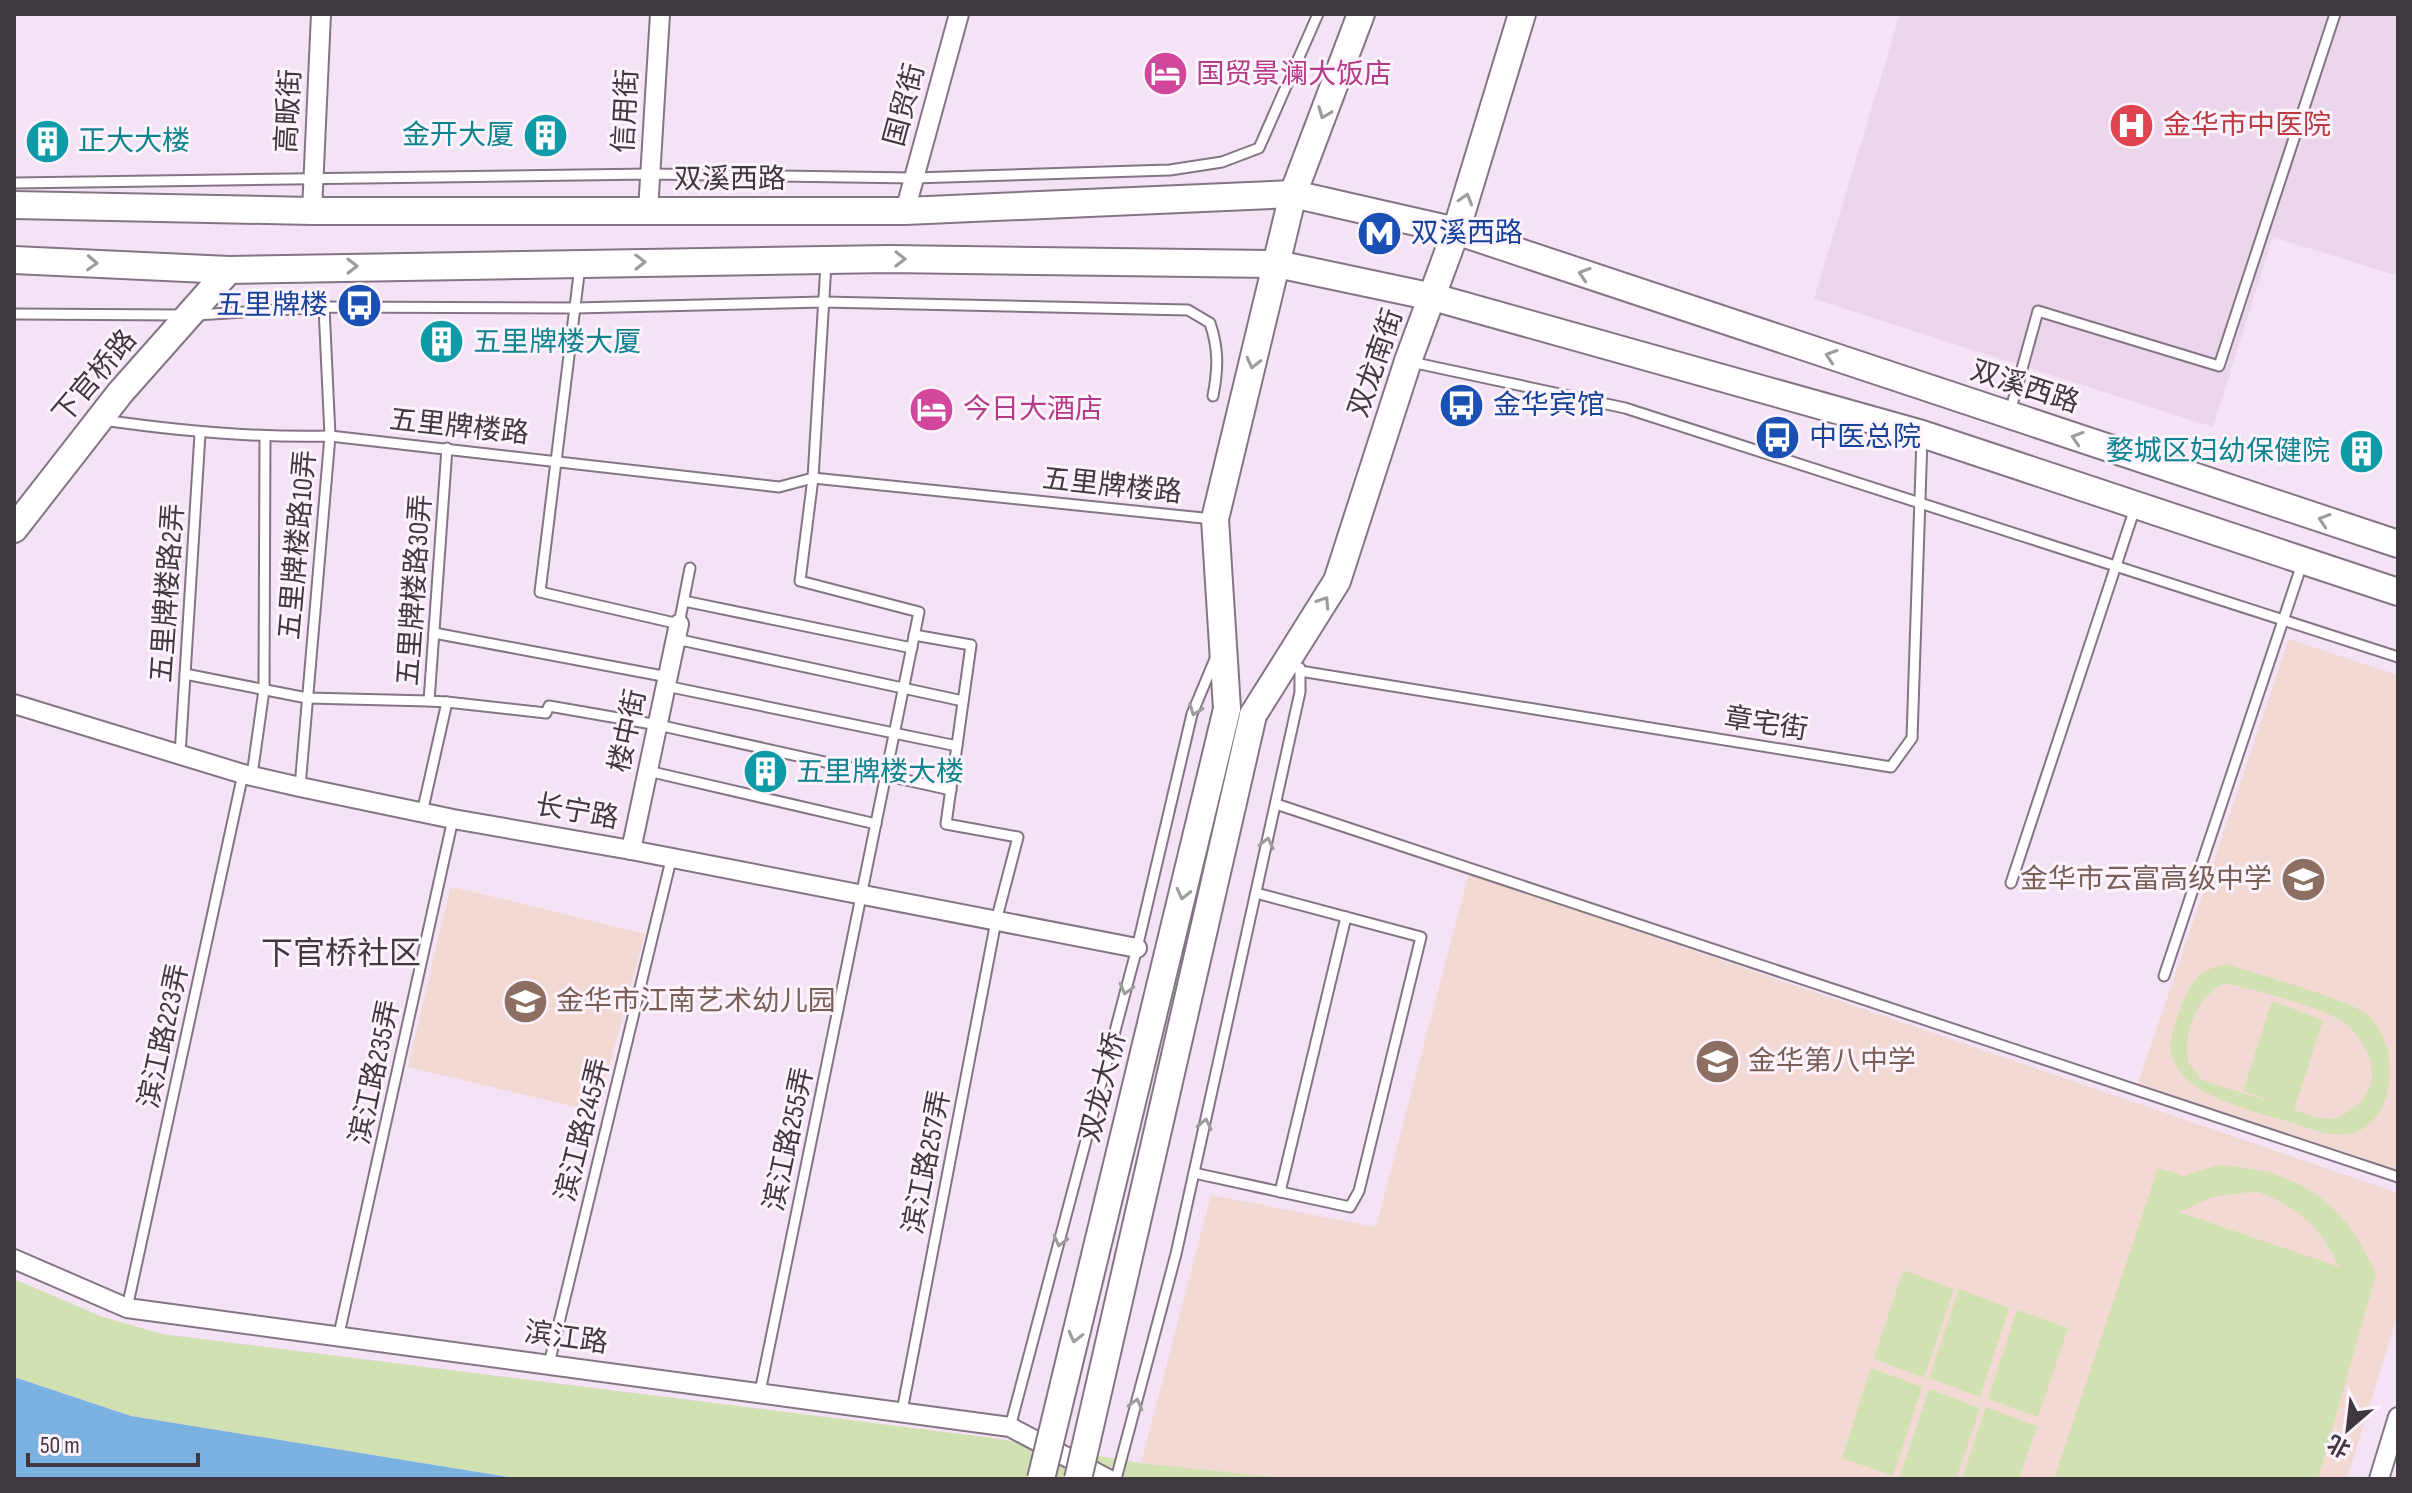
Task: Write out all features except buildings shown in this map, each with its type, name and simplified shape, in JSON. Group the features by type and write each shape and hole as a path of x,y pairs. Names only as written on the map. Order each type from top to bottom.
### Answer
{"main road":[{"path":"1224,637 1215,519 1293,194 1361,14"},
{"name":"双龙南街","path":"1078,1479 1253,715 1337,581 1408,361 1456,231 1522,14"},
{"name":"双溪西路","path":"14,205 312,211 905,211 1293,194 1456,231 2398,544"},
{"path":"14,260 229,270 826,260 1277,264 1433,297 1922,434 2398,592"},
{"name":"下官桥路","path":"14,529 99,419 229,270"},
{"name":"双龙大桥","path":"1041,1479 1227,709 1224,637"}],"street":[{"name":"高畈街","path":"312,211 321,14"},
{"name":"信用街","path":"648,211 660,14"},
{"name":"国贸街","path":"905,211 959,14"},
{"name":"楼中街","path":"631,850 678,631"},
{"name":"长宁路","path":"14,704 180,755 300,787 453,819 631,850 1137,948"},
{"name":"滨江路","path":"14,1259 127,1308 339,1334 1010,1427 1108,1479"},
{"path":"2379,1479 2398,1417"}],"lane":[{"path":"14,183 650,174 914,178 1170,170 1222,162 1259,148 1318,14"},
{"path":"2009,415 2038,311 2219,366 2335,14"},
{"path":"447,702 546,713 549,706 658,725 951,790 971,645 914,635 919,612 800,581 813,478 826,260"},
{"path":"581,263 540,592 678,631 904,689 963,701"},
{"path":"14,314 191,315 324,307 575,308 823,302 1188,310 1210,323 1217,344 1219,362 1213,396"},
{"name":"五里牌楼路10弄","path":"300,787 330,436 324,307"},
{"path":"1408,361 1625,408 2398,657"},
{"name":"五里牌楼路","path":"99,419 200,434 265,438 330,436 779,487 813,478 1215,519"},
{"name":"五里牌楼路2弄","path":"180,755 200,434"},
{"name":"章宅街","path":"1300,671 1891,767 1912,738 1922,434"},
{"name":"滨江路223弄","path":"127,1308 248,774 264,690 265,438"},
{"name":"五里牌楼路30弄","path":"422,813 447,702 429,701 447,448"},
{"path":"2011,883 2136,505"},
{"path":"2164,976 2303,560"},
{"path":"678,631 690,568"},
{"path":"684,601 912,648"},
{"path":"434,633 957,746"},
{"name":"滨江路255弄","path":"760,1392 914,635"},
{"path":"1010,1427 1137,948 1192,714 1224,637"},
{"path":"1116,1479 1194,1173 1276,804 1300,692 1299,639"},
{"path":"185,674 307,698 429,701"},
{"path":"648,771 876,824"},
{"name":"滨江路257弄","path":"902,1411 996,921 1018,837 946,824 951,790"},
{"path":"1276,804 2398,1177"},
{"name":"滨江路235弄","path":"339,1334 453,819"},
{"name":"滨江路245弄","path":"549,1364 671,860"},
{"path":"1194,1173 1350,1207 1359,1191 1421,937 1256,893"},
{"path":"1280,1192 1346,917"}],"shaded area":[{"name":"金华市中医院","path":"1900,14 2398,14 2398,276 2273,237 2213,427 1814,299"},
{"name":"金华市云富高级中学","path":"2289,639 2398,675 2398,1171 2138,1084"},
{"name":"金华第八中学","path":"1469,873 2398,1193 2398,1313 2347,1479 1294,1479 1141,1463 1211,1195 1376,1227"},
{"name":"金华市江南艺术幼儿园","path":"457,888 645,934 597,1112 408,1067 450,889"}],"green space":[{"path":"2227,964 2302,988 2369,1016 2386,1044 2390,1078 2380,1111 2370,1124 2349,1134 2326,1133 2224,1101 2189,1081 2177,1068 2171,1052 2172,1034 2193,982 2218,966","holes":["2224,983 2307,1006 2347,1025 2363,1045 2372,1068 2369,1090 2362,1100 2342,1116 2331,1119 2294,1110 2323,1020 2272,1001 2243,1091 2285,1107 2202,1080 2188,1062 2190,1027 2199,1006"]},
{"path":"2218,1165 2247,1168 2295,1182 2333,1208 2349,1226 2376,1274 2318,1479 2054,1479 2158,1168 2184,1176","holes":["2256,1191 2284,1204 2306,1220 2324,1240 2339,1267 2179,1212 2213,1197"]},
{"path":"1903,1270 1954,1289 1924,1378 1874,1359"},
{"path":"14,1279 103,1317 162,1334 993,1438 1141,1463 1294,1479 521,1479 131,1416 14,1377"},
{"path":"1959,1289 2009,1308 1980,1397 1929,1378"},
{"path":"2017,1310 2068,1328 2038,1417 1988,1399"},
{"path":"1871,1368 1922,1387 1893,1476 1842,1458"},
{"path":"1929,1389 1980,1408 1956,1479 1899,1478"},
{"path":"1986,1407 2037,1426 2019,1479 1962,1479"}],"water":[{"path":"14,1377 131,1416 521,1479 14,1479"}],"place":[{"name":"国贸景澜大饭店","path":"1165,74"},
{"name":"金华市中医院","path":"2132,125"},
{"name":"金开大厦","path":"545,135"},
{"name":"正大大楼","path":"47,141"},
{"name":"双溪西路","path":"1380,233"},
{"name":"五里牌楼","path":"359,305"},
{"name":"五里牌楼大厦","path":"442,342"},
{"name":"金华宾馆","path":"1462,405"},
{"name":"今日大酒店","path":"932,409"},
{"name":"中医总院","path":"1778,437"},
{"name":"婺城区妇幼保健院","path":"2361,451"},
{"name":"五里牌楼大楼","path":"765,772"},
{"name":"金华市云富高级中学","path":"2303,879"},
{"name":"金华市江南艺术幼儿园","path":"525,1001"},
{"name":"金华第八中学","path":"1717,1061"}],"district":[{"name":"下官桥社区","path":"341,954"}]}
